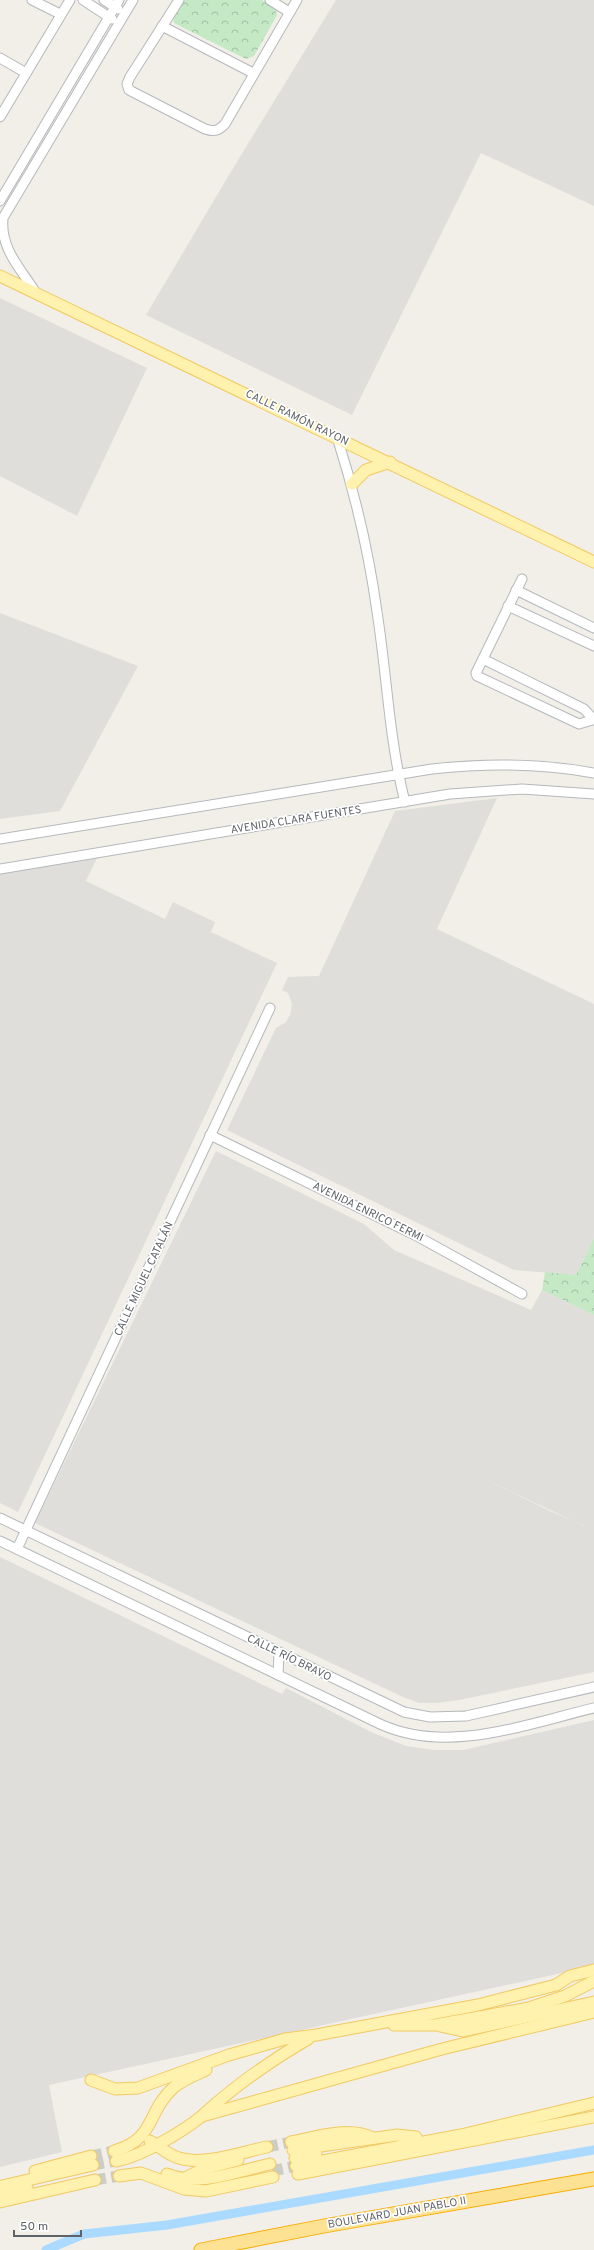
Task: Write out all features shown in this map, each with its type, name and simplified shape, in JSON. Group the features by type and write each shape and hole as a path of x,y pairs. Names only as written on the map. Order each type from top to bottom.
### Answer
{"highway":[{"name":"BOULEVARD JUAN PABLO II","path":"201,2250 331,2225 594,2179"}],"main road":[{"name":"CALLE RAMÓN RAYON","path":"0,276 390,462 594,562"},
{"path":"352,484 366,470 390,462"},
{"path":"91,2080 115,2089 138,2088 229,2055 285,2039 381,2024 478,2006 537,1991 556,1985 570,1976 594,1970"},
{"path":"381,2024 435,2025 529,2008 565,1996 594,1981"},
{"path":"435,2025 462,2031 594,2002"},
{"path":"202,2116 442,2049 594,2012"},
{"path":"442,2049 462,2031"},
{"path":"117,2165 133,2158 155,2144 187,2128 232,2088 262,2067 316,2035"},
{"path":"117,2165 134,2144 143,2136 152,2118 174,2088 223,2062 288,2043 296,2038"},
{"path":"295,2158 440,2138 594,2103"},
{"path":"295,2158 594,2117"},
{"path":"295,2158 348,2132 362,2133 374,2138 397,2134 416,2137 440,2138"},
{"path":"143,2136 171,2155 190,2160 270,2163"},
{"path":"295,2158 416,2137"},
{"path":"117,2165 143,2167 183,2184 270,2163"},
{"path":"183,2184 204,2169 270,2163"},
{"path":"183,2184 270,2163"},
{"path":"0,2180 93,2169"},
{"path":"0,2186 93,2169"},
{"path":"0,2194 93,2169"},
{"path":"0,2202 93,2169"}],"street":[{"path":"32,0 60,14"},
{"path":"0,117 60,14 70,0"},
{"path":"83,0 118,23"},
{"path":"104,0 117,3 124,14"},
{"path":"36,293 3,246 2,232 6,212 132,0"},
{"path":"179,0 127,84 129,90 135,94 213,132 219,130 225,124 253,73 297,0"},
{"path":"270,0 289,12"},
{"path":"0,201 117,3"},
{"path":"162,26 253,73"},
{"path":"0,58 26,73"},
{"path":"337,437 352,484 377,611 398,775 405,802"},
{"path":"483,658 586,710 593,720 579,724 478,677 476,673 483,658 508,606 522,579"},
{"path":"516,590 594,628"},
{"path":"508,606 594,646"},
{"path":"0,839 398,775 471,765 511,764 594,773"},
{"name":"AVENIDA CLARA FUENTES","path":"0,868 450,794 495,790 549,790 594,794"},
{"name":"CALLE MIGUEL CATALÁN","path":"17,1549 270,1008"},
{"name":"AVENIDA ENRICO FERMI","path":"210,1135 415,1235 522,1294"},
{"name":"CALLE RÍO BRAVO","path":"0,1518 404,1712 430,1717 466,1716 594,1687"},
{"name":"CALLE RÍO BRAVO","path":"0,1541 388,1728 424,1736 446,1738 488,1733 594,1708"},
{"path":"278,1675 279,1653"}],"shaded area":[{"path":"336,0 594,0 594,206 481,153 352,415 146,315 229,175"},
{"path":"0,298 147,368 77,516 0,476"},
{"path":"0,613 138,666 60,811 0,819"},
{"path":"497,798 437,929 594,1004 594,1238 576,1275 514,1270 227,1130 276,1028 286,1022 290,1015 292,1004 288,993 282,990 288,977 319,976 395,811"},
{"path":"97,858 86,881 165,919 173,902 215,922 211,932 277,963 18,1512 0,1503 0,873"},
{"path":"216,1151 364,1224 394,1250 531,1310 542,1290 594,1315 594,1672 459,1700 437,1703 419,1703 403,1697 35,1523","holes":["483,1478 575,1522 550,1511"]},
{"path":"0,1557 282,1694 286,1688 371,1732 406,1746 435,1750 463,1750 594,1720 594,1966 49,2085 62,2152 0,2167"}],"green space":[{"path":"185,0 262,0 275,8 277,15 254,56 246,59 174,23 173,19"},
{"path":"594,1238 594,1315 542,1290 545,1272 576,1275"}],"waterway":[{"path":"46,2250 84,2234 167,2225 594,2150"}],"tunnel":[{"path":"267,2147 291,2142"},
{"path":"91,2156 114,2151"},
{"path":"93,2165 116,2161"},
{"path":"272,2171 296,2166"},
{"path":"95,2180 119,2176"}]}
